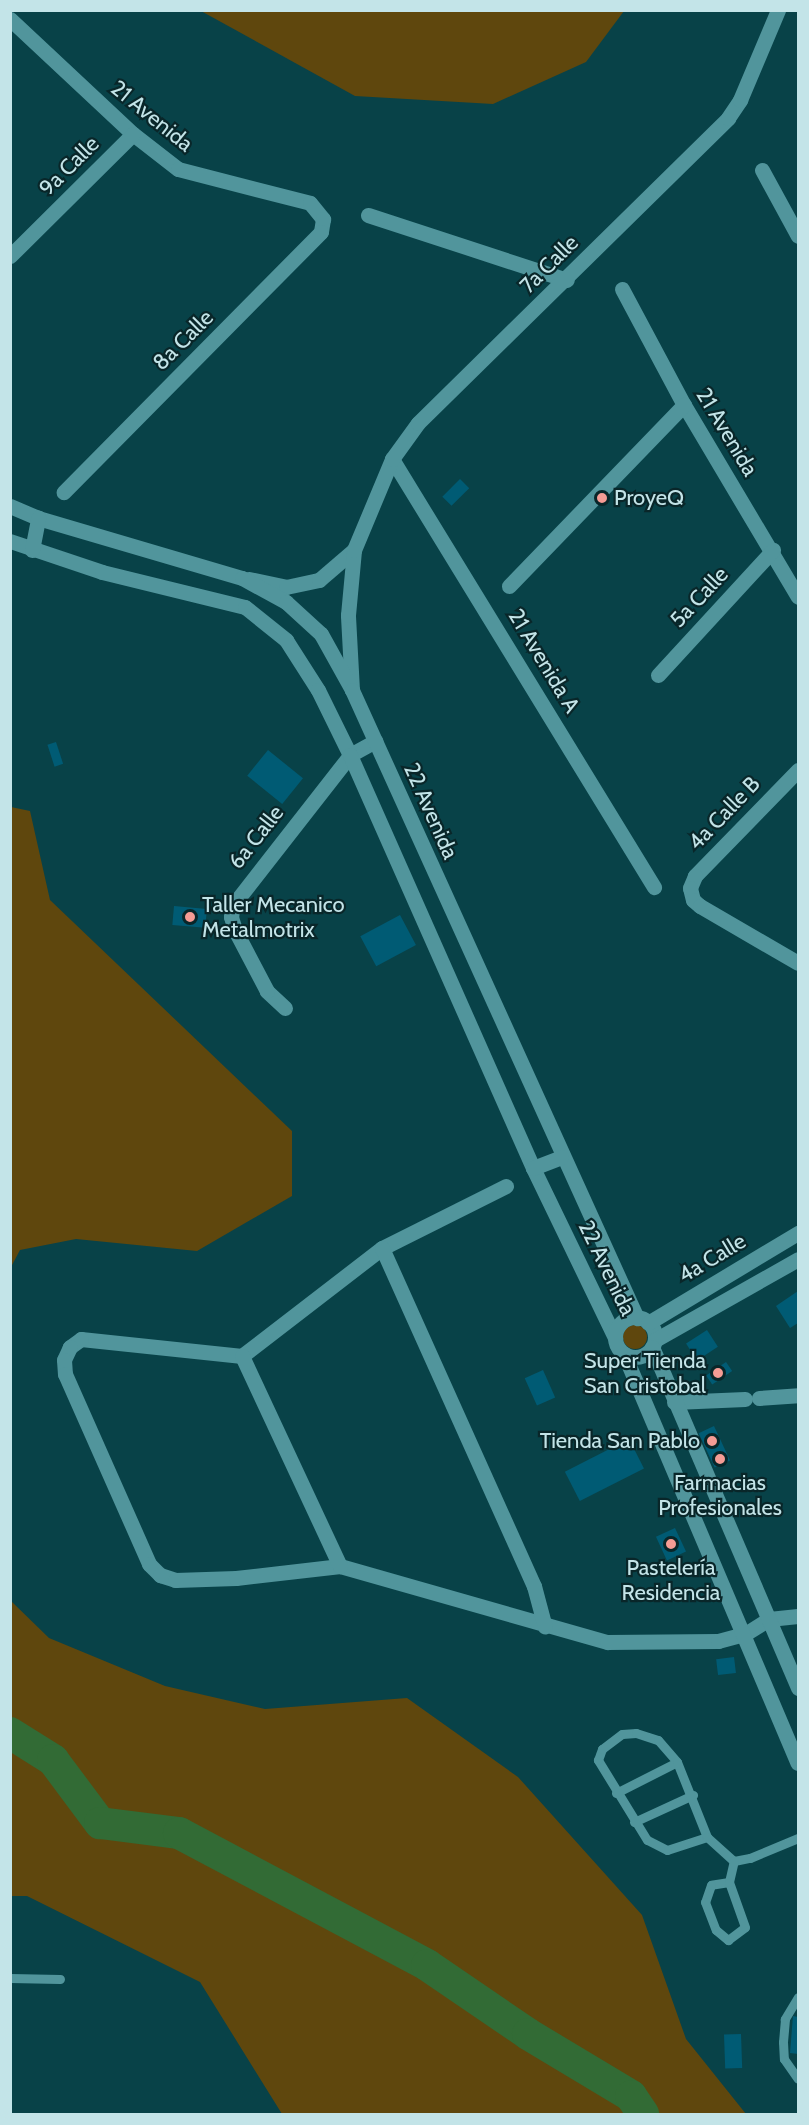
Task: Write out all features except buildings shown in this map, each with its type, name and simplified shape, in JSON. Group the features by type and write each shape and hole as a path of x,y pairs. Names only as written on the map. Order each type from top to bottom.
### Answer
{"street":[{"name":"7a Calle","path":"352,690 348,615 354,550 392,459 418,423 567,280 728,118 740,100 778,10"},
{"name":"21 Avenida","path":"10,19 133,134 178,169 310,203 322,215"},
{"name":"9a Calle","path":"10,256 133,134"},
{"path":"762,170 792,209 798,236"},
{"name":"8a Calle","path":"64,492 321,232 322,215"},
{"path":"368,215 567,280"},
{"name":"21 Avenida","path":"622,289 684,405 773,550 798,597"},
{"path":"509,586 684,405"},
{"name":"21 Avenida A","path":"392,459 654,887"},
{"name":"22 Avenida","path":"10,506 38,518 242,578 286,602 321,634 352,690 561,1157 643,1320"},
{"path":"32,550 38,518"},
{"name":"22 Avenida","path":"10,541 102,572 245,607 286,640 318,690 350,755 533,1168 615,1338"},
{"name":"7a Calle","path":"242,578 286,587 319,580 354,550"},
{"name":"5a Calle","path":"658,675 773,550"},
{"name":"6a Calle","path":"285,1008 267,991 235,930 231,917 233,905 350,755 375,741"},
{"name":"4a Calle B","path":"798,770 695,876 690,892 700,906 798,963"},
{"path":"533,1168 561,1157"},
{"path":"506,1186 382,1248 242,1356 81,1339 70,1347 64,1367 149,1564 160,1575 175,1580 236,1578 340,1566 545,1627 607,1642 718,1641 745,1634 769,1619 798,1616"},
{"name":"4a Calle","path":"643,1320 798,1233"},
{"path":"382,1248 534,1586 545,1627"},
{"name":"4a Calle","path":"654,1343 798,1259"},
{"path":"798,1688 674,1402 654,1343 643,1320 624,1321 615,1338 624,1354 745,1634 798,1763"},
{"path":"624,1354 637,1357 654,1343"},
{"path":"242,1356 340,1566"},
{"path":"674,1402 798,1395"}],"lane":[{"path":"707,1837 667,1850 657,1848 634,1822 616,1793 598,1760 602,1749 622,1734 636,1733 658,1740 676,1762 693,1795 707,1837 734,1861"},
{"path":"616,1793 676,1762"},
{"path":"634,1822 693,1795"},
{"path":"734,1861 750,1858 798,1838"},
{"path":"729,1882 711,1886 705,1902 716,1930 728,1940 746,1927 729,1882 734,1861"},
{"path":"10,1978 60,1979"},
{"path":"798,1997 785,2019 783,2042 784,2059 798,2079"}],"shaded area":[{"path":"201,11 624,11 586,62 493,104 355,96"},
{"path":"11,807 30,811 50,900 292,1131 292,1196 197,1251 76,1239 20,1250 11,1267"},
{"path":"635,1325 640,1326 646,1332 646,1342 640,1348 635,1349 630,1348 624,1342 623,1337 624,1332 630,1326"},
{"path":"10,1600 49,1638 165,1686 265,1709 407,1698 518,1777 642,1915 686,2039 746,2114 282,2114 200,1982 27,1896 11,1896"}],"waterway":[{"path":"10,1733 53,1760 100,1823 179,1833 427,1965 528,2034 631,2096 643,2114"}],"place":[{"name":"ProyeQ","path":"602,498"},
{"name":"Taller Mecanico Metalmotrix","path":"190,917"},
{"name":"Super Tienda San Cristobal","path":"718,1373"},
{"name":"Tienda San Pablo","path":"712,1441"},
{"name":"Farmacias Profesionales","path":"720,1459"},
{"name":"Pastelería Residencia","path":"671,1544"}]}
